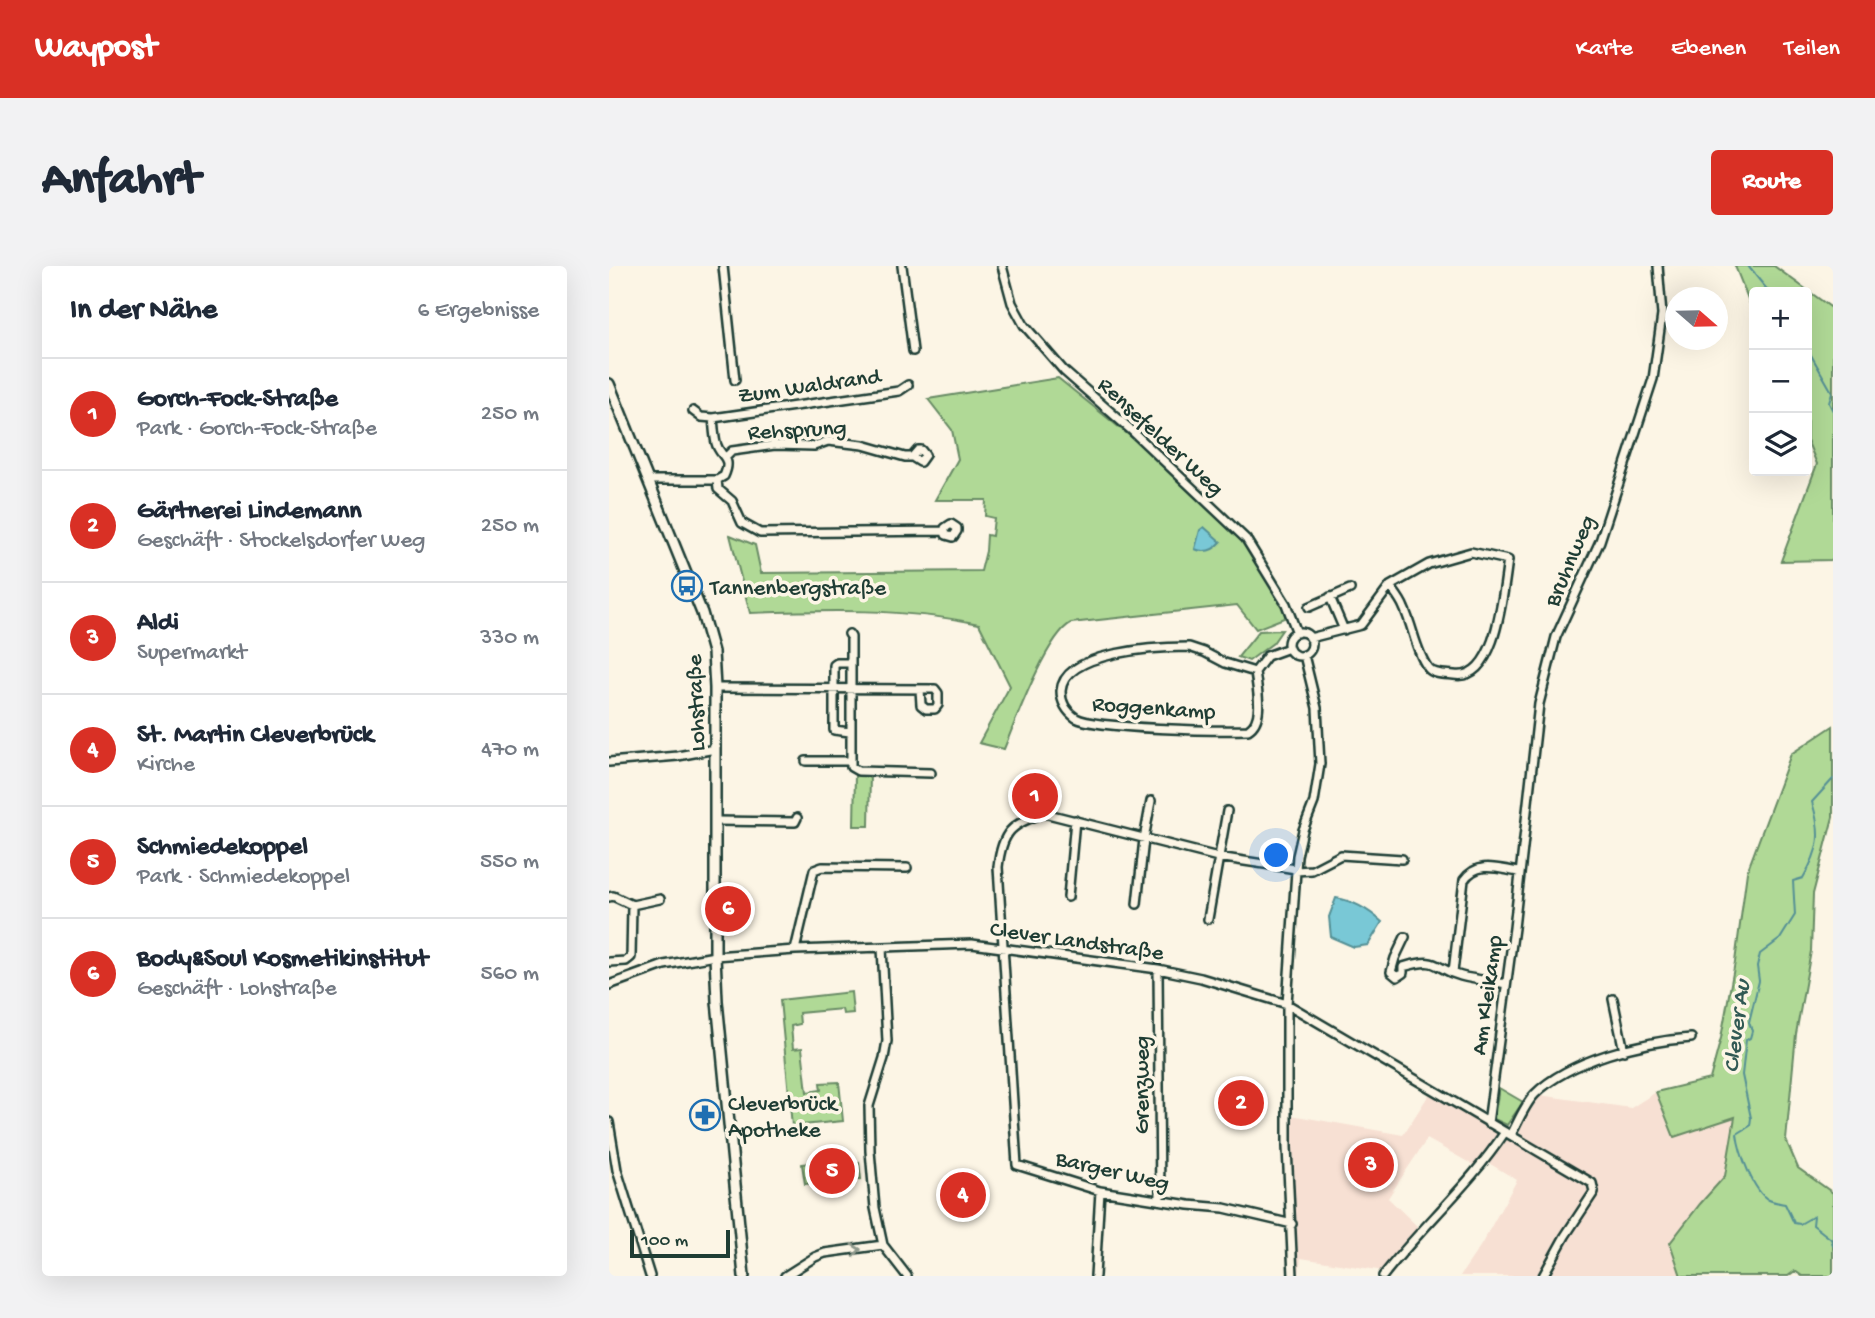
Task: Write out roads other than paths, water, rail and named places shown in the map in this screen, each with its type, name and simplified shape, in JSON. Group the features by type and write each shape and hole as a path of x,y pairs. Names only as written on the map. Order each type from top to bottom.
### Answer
{"main road":[{"name":"Lohstraße","path":"609,383 705,623 713,652 716,749 715,956 722,1065 744,1276"}],"street":[{"path":"723,266 735,380"},
{"path":"902,266 913,351"},
{"name":"Rensefelder Weg","path":"1002,266 1012,303 1024,325 1064,371 1131,429 1246,539 1286,604 1297,633"},
{"name":"Bruhnweg","path":"1519,872 1535,726 1556,637 1600,541 1653,379 1662,324 1658,266"},
{"name":"Zum Waldrand","path":"693,411 701,417 713,418 899,391 908,384"},
{"name":"Zum Waldrand","path":"713,418 717,447 726,457"},
{"name":"Rehsprung","path":"726,457 732,451 775,445 814,446 828,441 863,445 912,457"},
{"path":"648,480 717,480 724,476 726,471 726,457"},
{"path":"717,480 717,489 732,501 742,523 759,533 945,531"},
{"path":"1310,638 1310,650 1304,655 1296,656 1289,648 1288,640 1297,633 1310,638 1361,625 1390,586 1429,564 1471,552 1508,561 1493,637 1478,669 1462,677 1432,672 1424,659 1404,606 1390,586"},
{"path":"1309,607 1350,589"},
{"path":"1330,597 1344,630"},
{"path":"849,634 851,767 857,771 930,773"},
{"name":"Roggenkamp","path":"1189,647 1225,663 1255,672 1258,717 1254,726 1248,730 1102,724 1077,719 1064,706 1061,696 1066,676 1074,668 1093,658 1156,649 1189,647"},
{"path":"1255,672 1267,656 1289,648"},
{"path":"1293,1276 1287,1147 1287,1004 1296,870 1303,830 1314,802 1320,764 1317,708 1304,655"},
{"path":"850,663 834,665 834,730 850,732"},
{"path":"715,688 921,689"},
{"path":"609,762 678,756 716,749"},
{"path":"806,761 849,761"},
{"path":"1137,904 1151,801"},
{"path":"1208,919 1227,811"},
{"path":"1003,947 998,867 1000,851 1009,832 1019,821 1044,813 1218,858 1296,870 1312,870 1341,855 1402,859"},
{"path":"715,821 795,822 797,818"},
{"path":"1068,897 1075,820"},
{"path":"795,950 814,870 822,867 907,868"},
{"path":"1453,972 1464,880 1469,872 1478,867 1519,872"},
{"name":"Am Kleikamp","path":"1488,1123 1519,872"},
{"path":"609,897 613,896 632,905 660,899"},
{"path":"609,962 626,961 631,957 632,905"},
{"path":"1405,937 1395,958 1399,965 1433,962 1458,976 1506,984"},
{"name":"Clever Landstraße","path":"609,985 664,965 715,956 795,950 972,944 1158,969 1201,978 1287,1004 1592,1183 1594,1192 1543,1276"},
{"name":"Barger Weg","path":"1003,947 1017,1166 1100,1191 1224,1208 1292,1224"},
{"path":"881,948 887,1041 872,1092 868,1118 876,1208 883,1245 907,1276"},
{"name":"Grenzweg","path":"1158,969 1160,1200"},
{"path":"1613,999 1625,1051"},
{"path":"1383,1276 1419,1233 1470,1181 1508,1134 1535,1094 1560,1076 1591,1062 1641,1045 1691,1038"},
{"path":"609,1122 617,1170 650,1276"},
{"path":"1095,1276 1100,1191"},
{"path":"785,1276 825,1253 883,1245"}],"water":[{"path":"1204,527 1221,542 1206,551 1195,549 1200,530"},
{"path":"1336,898 1360,906 1382,922 1368,945 1354,947 1331,937 1329,917"}],"waterway":[{"path":"1748,266 1765,287"},
{"path":"1808,350 1832,392 1829,403 1833,411"},
{"name":"Clever Au","path":"1833,779 1812,802 1818,841 1803,878 1793,881 1795,915 1780,939 1760,954 1757,966 1759,981 1749,1022 1752,1031 1750,1038 1746,1040 1742,1075 1751,1118 1750,1126 1737,1134 1748,1170 1763,1196 1785,1204 1794,1223 1800,1224 1814,1216 1813,1225 1831,1239 1833,1245"}],"place":[{"name":"Tannenbergstraße","path":"687,586"},
{"name":"Gorch-Fock-Straße","path":"1035,796"},
{"name":"Body&Soul Kosmetikinstitut","path":"728,909"},
{"name":"Gärtnerei Lindemann","path":"1241,1103"},
{"name":"Cleverbrück Apotheke","path":"705,1115"},
{"name":"Aldi","path":"1371,1165"},
{"name":"Schmiedekoppel","path":"832,1171"},
{"name":"St. Martin Cleverbrück","path":"963,1195"}]}
